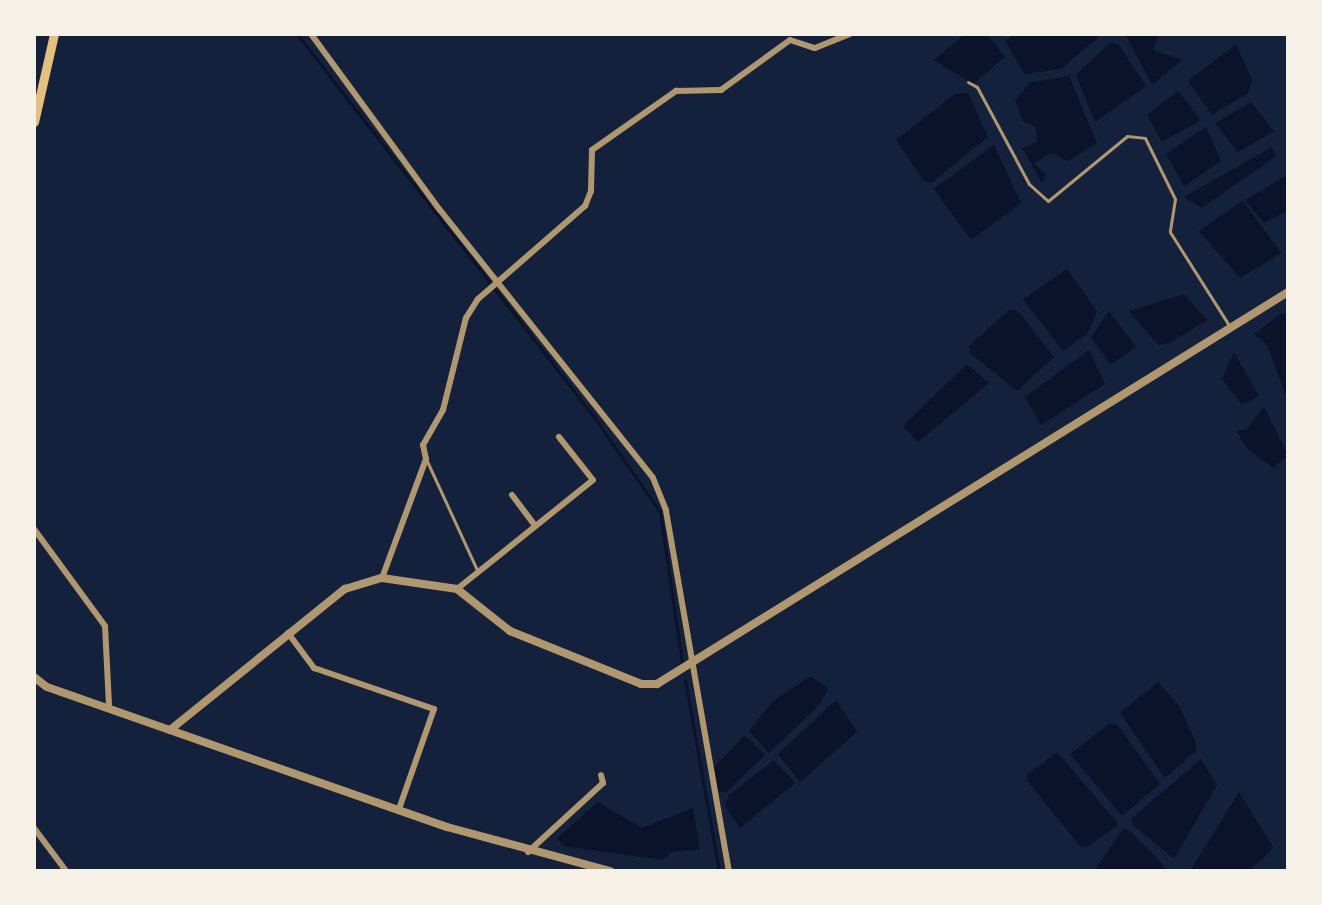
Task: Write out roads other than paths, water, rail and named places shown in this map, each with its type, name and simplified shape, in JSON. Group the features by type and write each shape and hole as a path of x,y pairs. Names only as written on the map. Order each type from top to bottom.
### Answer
{"main road":[{"path":"34,122 54,34"}],"street":[{"path":"311,34 497,282 653,478 666,511 729,871"},
{"path":"382,578 426,459 423,445 443,410 466,318 489,289 585,206 591,191 592,150 676,91 721,90 790,40 815,48 849,34"},
{"path":"170,730 345,589 382,578 457,589 510,631 641,684 657,684 694,666 1288,292"},
{"path":"457,589 593,480 559,437"},
{"path":"512,495 535,525"},
{"path":"34,529 105,626 109,706"},
{"path":"288,633 314,668 434,709 399,809"},
{"path":"34,677 47,687 399,809 528,852 610,871"},
{"path":"528,852 603,783 601,775"},
{"path":"34,828 66,871"}],"lane":[{"path":"968,82 977,87 1029,184 1048,201 1127,136 1145,138 1175,199 1170,232 1231,328"},
{"path":"426,459 477,570"}],"water":[{"path":"965,34 987,34 1005,57 973,84 934,60"},
{"path":"1015,34 1102,34 1061,69 1025,74 1005,41"},
{"path":"1125,34 1159,34 1153,50 1182,60 1152,85"},
{"path":"1111,42 1119,45 1146,86 1095,122 1076,75"},
{"path":"1236,44 1252,80 1248,93 1212,115 1188,81"},
{"path":"1069,76 1097,143 1068,161 1051,153 1034,163 1046,175 1042,183 1022,148 1037,142 1036,127 1023,121 1015,100 1031,82"},
{"path":"1178,91 1201,120 1162,142 1147,115"},
{"path":"968,93 988,137 931,183 923,180 896,140 955,94"},
{"path":"1251,102 1274,131 1238,152 1215,123"},
{"path":"1206,127 1221,161 1184,186 1166,154"},
{"path":"994,145 1021,203 971,240 934,189"},
{"path":"1272,147 1276,156 1202,208 1184,197"},
{"path":"1288,175 1288,211 1264,223 1245,200"},
{"path":"1243,201 1281,253 1240,278 1199,231"},
{"path":"1067,269 1097,311 1088,333 1063,351 1023,299"},
{"path":"1184,294 1207,320 1170,343 1158,345 1129,311"},
{"path":"1010,309 1019,312 1054,357 1017,391 970,353 969,346"},
{"path":"1109,311 1136,347 1111,365 1091,337"},
{"path":"1282,313 1288,316 1288,401 1267,345 1254,334"},
{"path":"1089,350 1105,384 1041,425 1025,397"},
{"path":"1234,352 1259,396 1242,405 1222,379"},
{"path":"967,364 989,383 918,442 903,426"},
{"path":"1264,407 1288,455 1273,468 1248,449 1236,431 1247,429"},
{"path":"811,676 828,689 820,704 769,753 749,731 772,702"},
{"path":"1158,682 1180,707 1196,743 1196,751 1165,778 1120,713"},
{"path":"836,700 857,732 800,782 778,754"},
{"path":"1109,724 1117,724 1160,784 1122,816 1070,754"},
{"path":"745,735 765,755 726,792 719,792 714,767"},
{"path":"1057,752 1116,821 1117,826 1087,847 1080,846 1028,782 1027,775"},
{"path":"1201,759 1217,785 1174,859 1132,824 1132,818"},
{"path":"774,760 795,783 740,828 725,806 729,795"},
{"path":"1239,792 1273,847 1248,871 1190,871"},
{"path":"598,802 642,828 693,808 700,850 671,852 663,860 563,846 557,838"},
{"path":"1123,829 1130,831 1169,871 1094,871"}],"waterway":[{"path":"297,34 594,417 660,512 682,662"},
{"path":"685,680 719,871"}]}
